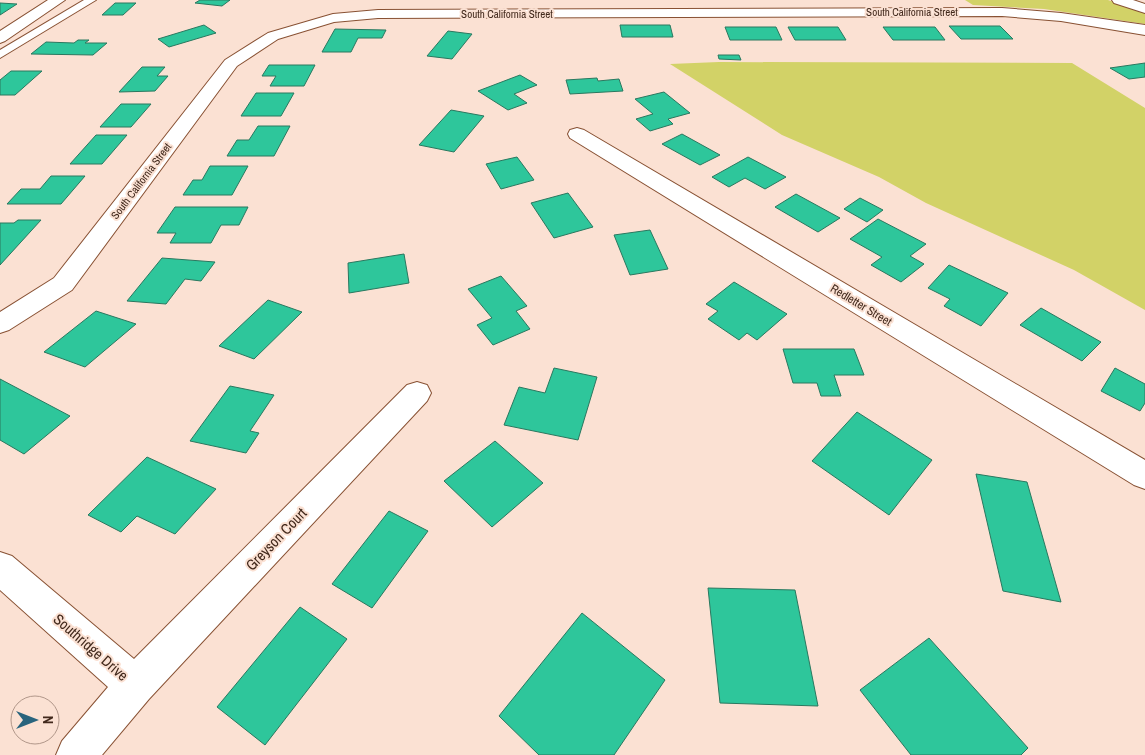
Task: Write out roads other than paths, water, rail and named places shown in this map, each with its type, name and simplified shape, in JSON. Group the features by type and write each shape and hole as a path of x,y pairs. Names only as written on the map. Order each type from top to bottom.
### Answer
{"street":[{"path":"0,38 58,0"},
{"path":"1119,0 1145,9"},
{"name":"South California Street","path":"0,324 63,284 231,63 273,36 333,18 378,14 689,7 1002,12 1061,17 1145,30"},
{"name":"Redletter Street","path":"577,134 1145,476"},
{"name":"Greyson Court","path":"135,685 417,393"},
{"name":"Southridge Drive","path":"0,568 135,685 76,755"}],"lane":[{"path":"0,55 91,0"}]}
